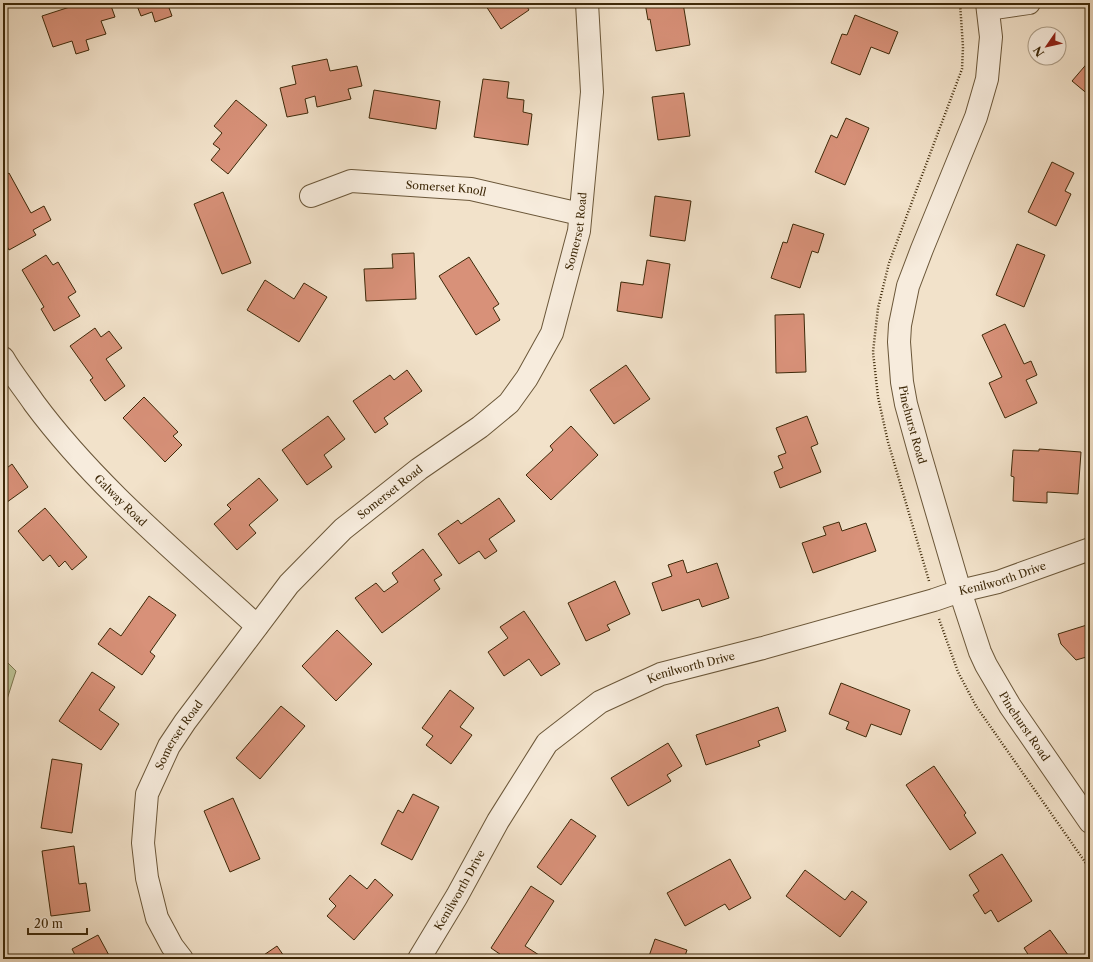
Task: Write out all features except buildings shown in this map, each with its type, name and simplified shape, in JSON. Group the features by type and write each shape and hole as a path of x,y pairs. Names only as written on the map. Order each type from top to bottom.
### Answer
{"street":[{"name":"Somerset Road","path":"182,959 172,946 157,918 146,878 143,843 147,794 169,746 185,722 288,584 343,529 419,469 480,427 509,403 527,378 552,333 579,231 592,92 587,3"},
{"path":"987,6 1029,3"},
{"name":"Pinehurst Road","path":"987,6 991,37 987,80 976,117 908,286 900,324 899,342 902,382 906,404 960,591 980,652 991,675 1010,706 1090,822"},
{"name":"Somerset Knoll","path":"311,196 351,181 359,181 471,189 580,214"},
{"name":"Galway Road","path":"3,358 45,417 76,456 107,488 257,626"},
{"name":"Kenilworth Drive","path":"419,959 457,896 498,821 547,743 600,702 660,674 763,648 934,600 960,591 998,582 1090,549"}],"path":[{"path":"938,616 958,672 976,706 1090,868"}],"green space":[{"path":"3,658 16,671 3,712"}]}
